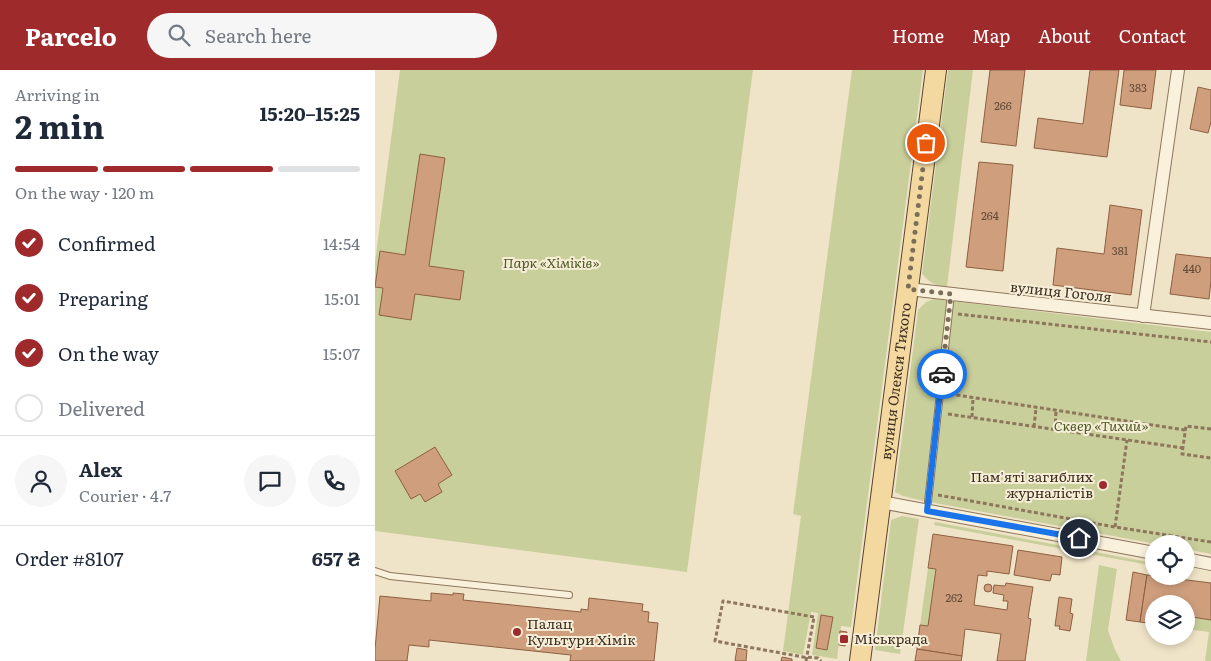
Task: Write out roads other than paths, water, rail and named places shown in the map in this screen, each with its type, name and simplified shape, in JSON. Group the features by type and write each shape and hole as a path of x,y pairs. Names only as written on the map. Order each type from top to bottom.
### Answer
{"main road":[{"name":"вулиця Олекси Тихого","path":"860,661 935,70"}],"street":[{"path":"1143,316 1178,70"},
{"name":"вулиця Гоголя","path":"908,289 1211,324"},
{"path":"881,502 1145,551"},
{"path":"1195,561 1211,564"}],"lane":[{"path":"927,511 951,294"},
{"path":"375,572 390,576 569,595"}],"place":[{"name":"Пам'яті загиблих журналістів","path":"1103,485"},
{"name":"Палац Культури Хімік","path":"517,632"},
{"name":"Міськрада","path":"844,639"}],"park label":[{"name":"Парк «Хіміків»","path":"551,263"},
{"name":"Сквер «Тихий»","path":"1101,426"}]}
